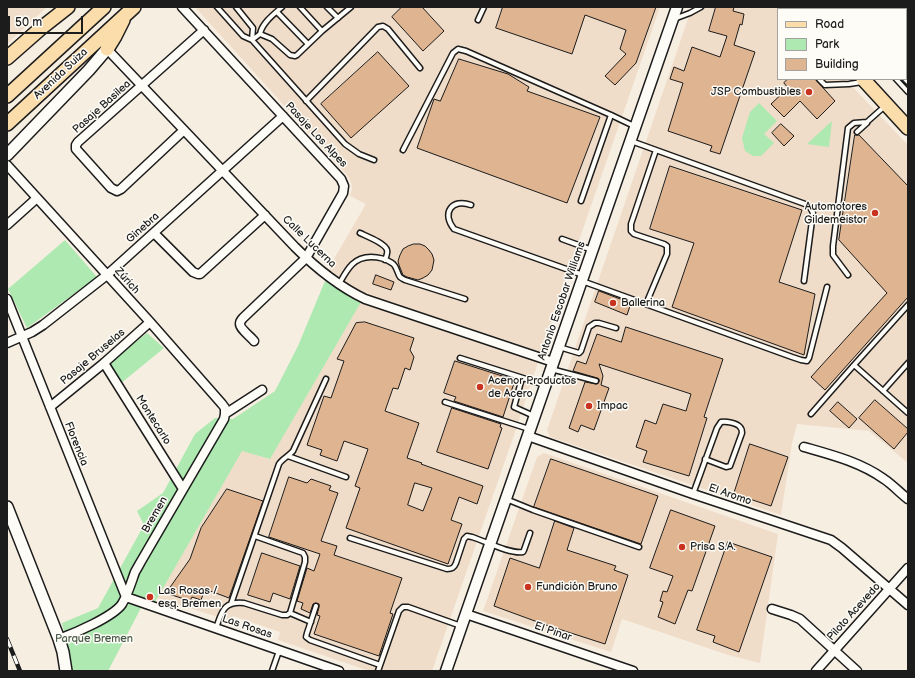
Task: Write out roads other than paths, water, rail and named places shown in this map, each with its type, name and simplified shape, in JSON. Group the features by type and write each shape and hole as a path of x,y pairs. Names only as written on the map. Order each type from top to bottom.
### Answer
{"main road":[{"path":"7,58 68,7"},
{"name":"Avenida Suiza","path":"7,96 104,7"},
{"path":"107,49 130,10"},
{"name":"Avenida Suiza","path":"7,124 130,10"},
{"name":"Avenida Suiza","path":"7,155 107,49"},
{"path":"864,80 908,128"},
{"path":"7,507 59,639 66,671"}],"street":[{"name":"Pasaje Los Alpes","path":"182,7 341,179 344,186 343,192 306,258 240,322 241,329 254,341"},
{"name":"Antonio Escobar Williams","path":"446,671 677,7"},
{"name":"Pasaje Basilea","path":"184,130 121,189 116,191 111,188 76,149 76,144 204,30"},
{"name":"Calle Lucerna","path":"107,49 321,272 349,291 365,299 552,366"},
{"name":"Ginebra","path":"7,343 44,325 107,275 283,116"},
{"name":"Zúrich","path":"7,166 150,322 222,404 225,408 225,414"},
{"path":"7,225 37,198"},
{"path":"154,233 194,272 200,274 265,215"},
{"name":"Florencia","path":"7,299 126,597"},
{"name":"Pasaje Bruselas","path":"50,407 104,363 150,322"},
{"name":"Montecarlo","path":"104,363 183,489"},
{"path":"225,414 262,390"},
{"name":"Bremen","path":"59,639 111,615 119,607 126,597 136,571 224,419 225,414"},
{"name":"El Aromo","path":"529,433 693,494 831,540 890,588 908,605"},
{"path":"804,447 844,458 862,466 884,479 908,499"},
{"name":"Piloto Acevedo","path":"816,671 908,568"},
{"name":"Las Rosas","path":"126,597 339,671"},
{"path":"772,609 792,614 800,619 857,671"},
{"name":"El Pinar","path":"466,614 616,668 633,671"}],"lane":[{"path":"217,7 243,36 252,40 345,144 359,154 374,160"},
{"path":"236,7 253,28 252,40"},
{"path":"252,40 260,34 263,26 282,7"},
{"path":"300,7 322,31"},
{"path":"327,7 338,18"},
{"path":"260,34 272,39 292,56 298,54 322,31 351,7"},
{"path":"478,20 484,7"},
{"path":"672,20 701,7"},
{"path":"277,12 308,44"},
{"path":"306,101 378,28 383,26 388,29 420,68"},
{"path":"403,150 453,53 458,49 466,51 635,126"},
{"path":"820,80 825,85 849,84 864,80"},
{"path":"897,80 908,92"},
{"path":"857,132 886,105"},
{"path":"581,201 611,115"},
{"path":"848,275 833,255 832,246 848,128 854,123 867,122"},
{"path":"630,141 810,207 813,213 804,280"},
{"path":"646,304 667,254 667,246 634,234 631,231 631,224 656,150"},
{"path":"471,205 464,202 456,204 450,209 448,216 449,223 454,229 583,278 646,304 801,360 807,361 809,358 827,287"},
{"path":"360,233 379,242 386,248 387,252 385,260"},
{"path":"562,239 592,250"},
{"path":"339,284 352,264 366,257 379,257 394,264 400,276 405,280 466,299"},
{"path":"811,414 908,305"},
{"path":"559,347 579,353 590,327 595,323 616,328"},
{"path":"460,358 545,385"},
{"path":"883,391 908,363"},
{"path":"854,365 908,413"},
{"path":"552,366 596,381"},
{"path":"522,378 514,407 534,417"},
{"path":"231,604 279,464 293,451 326,379"},
{"path":"445,402 529,433"},
{"path":"693,494 705,459 717,428 721,422 727,421 740,426 742,433 730,466 726,467 705,459"},
{"path":"288,456 346,477"},
{"path":"506,498 533,510 639,547"},
{"path":"350,538 451,569 454,567 464,539 467,536 472,536 490,544 520,553 524,550 530,533"},
{"path":"255,536 303,553 305,557 305,562 290,614"},
{"path":"216,628 225,607 231,604 239,603 244,603 286,616 290,614 311,622"},
{"path":"316,606 306,637 310,640 380,665"},
{"path":"378,671 399,611 403,607 408,607 462,626"},
{"path":"272,671 279,650"}],"railway":[{"path":"7,639 20,671"}],"place":[{"name":"JSP Combustibles","path":"809,92"},
{"name":"Automotores Gildemeistor","path":"875,213"},
{"name":"Ballerina","path":"613,303"},
{"name":"Acenor Productos de Acero","path":"480,387"},
{"name":"Impac","path":"589,406"},
{"name":"Prisa S.A.","path":"682,547"},
{"name":"Fundición Bruno","path":"528,587"},
{"name":"Las Rosas / esq. Bremen","path":"150,597"}],"park label":[{"name":"Parque Bremen","path":"94,639"}]}
